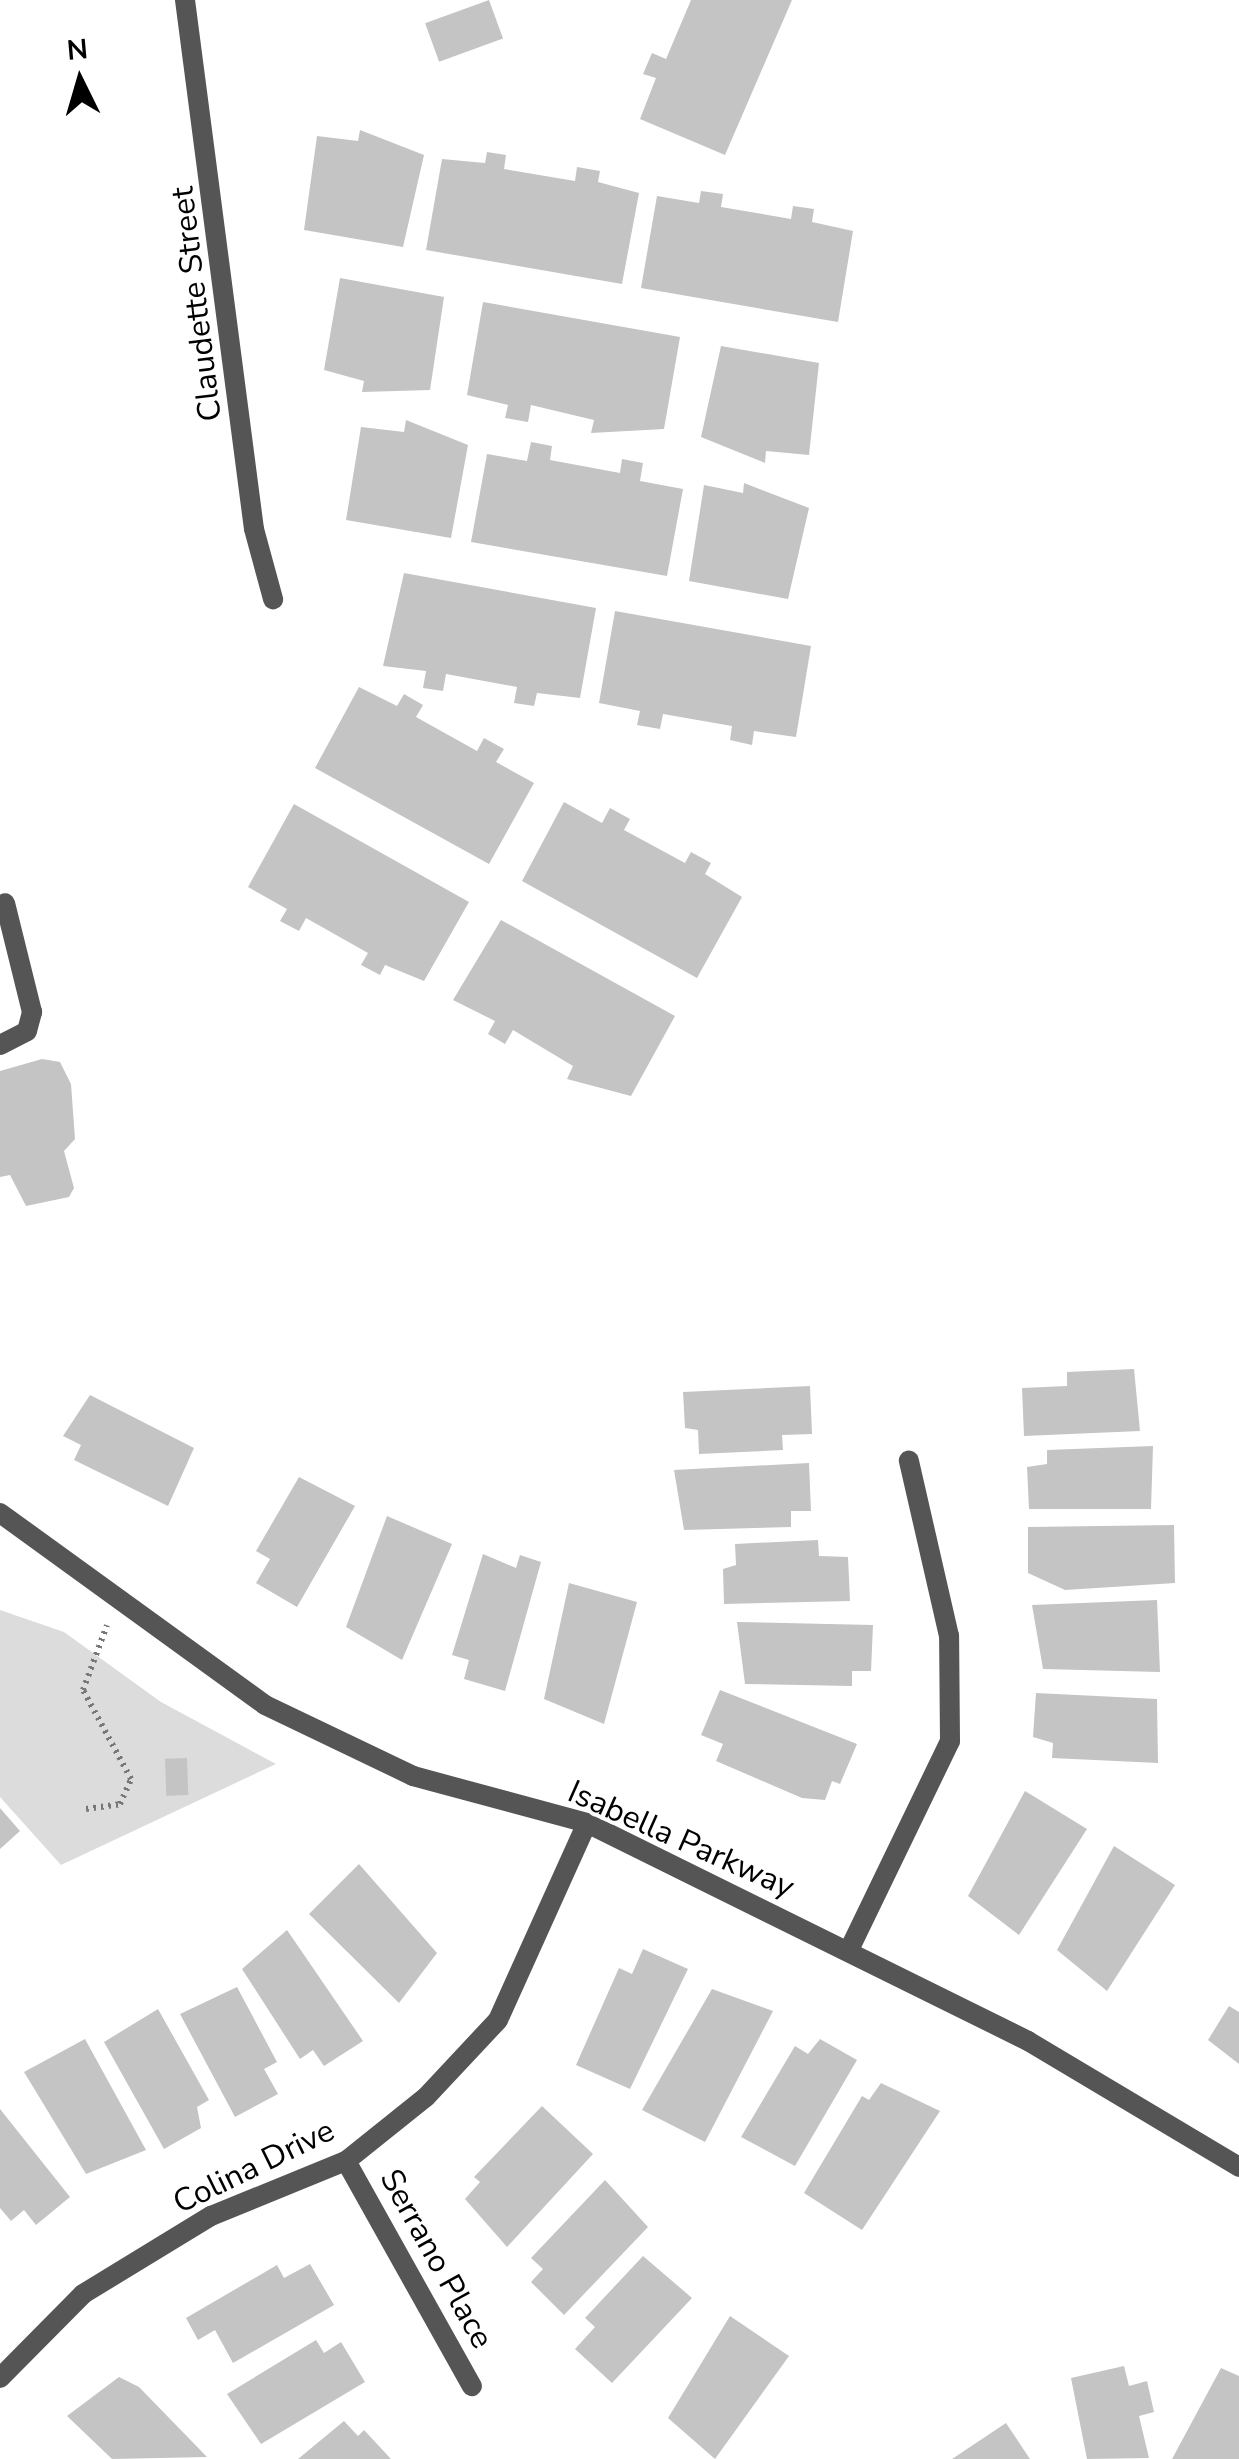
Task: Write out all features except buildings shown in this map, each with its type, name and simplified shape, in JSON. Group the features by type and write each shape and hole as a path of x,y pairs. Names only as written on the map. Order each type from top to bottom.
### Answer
{"street":[{"name":"Claudette Street","path":"185,0 254,529 273,600"},
{"path":"0,1045 27,1031 32,1012 5,903"},
{"path":"850,1950 950,1740 949,1636 909,1461"},
{"name":"Isabella Parkway","path":"3,1522 118,1606 265,1705 412,1776 587,1824 850,1950 1028,2041 1239,2168"},
{"name":"Colina Drive","path":"0,2378 83,2294 211,2216 346,2160 426,2098 498,2020 587,1824"},
{"name":"Serrano Place","path":"346,2160 472,2386"}],"path":[{"path":"86,1809 120,1804 131,1779 83,1690 86,1663 118,1606"}],"shaded area":[{"path":"0,1610 64,1632 161,1702 276,1764 61,1865 0,1797"}]}
